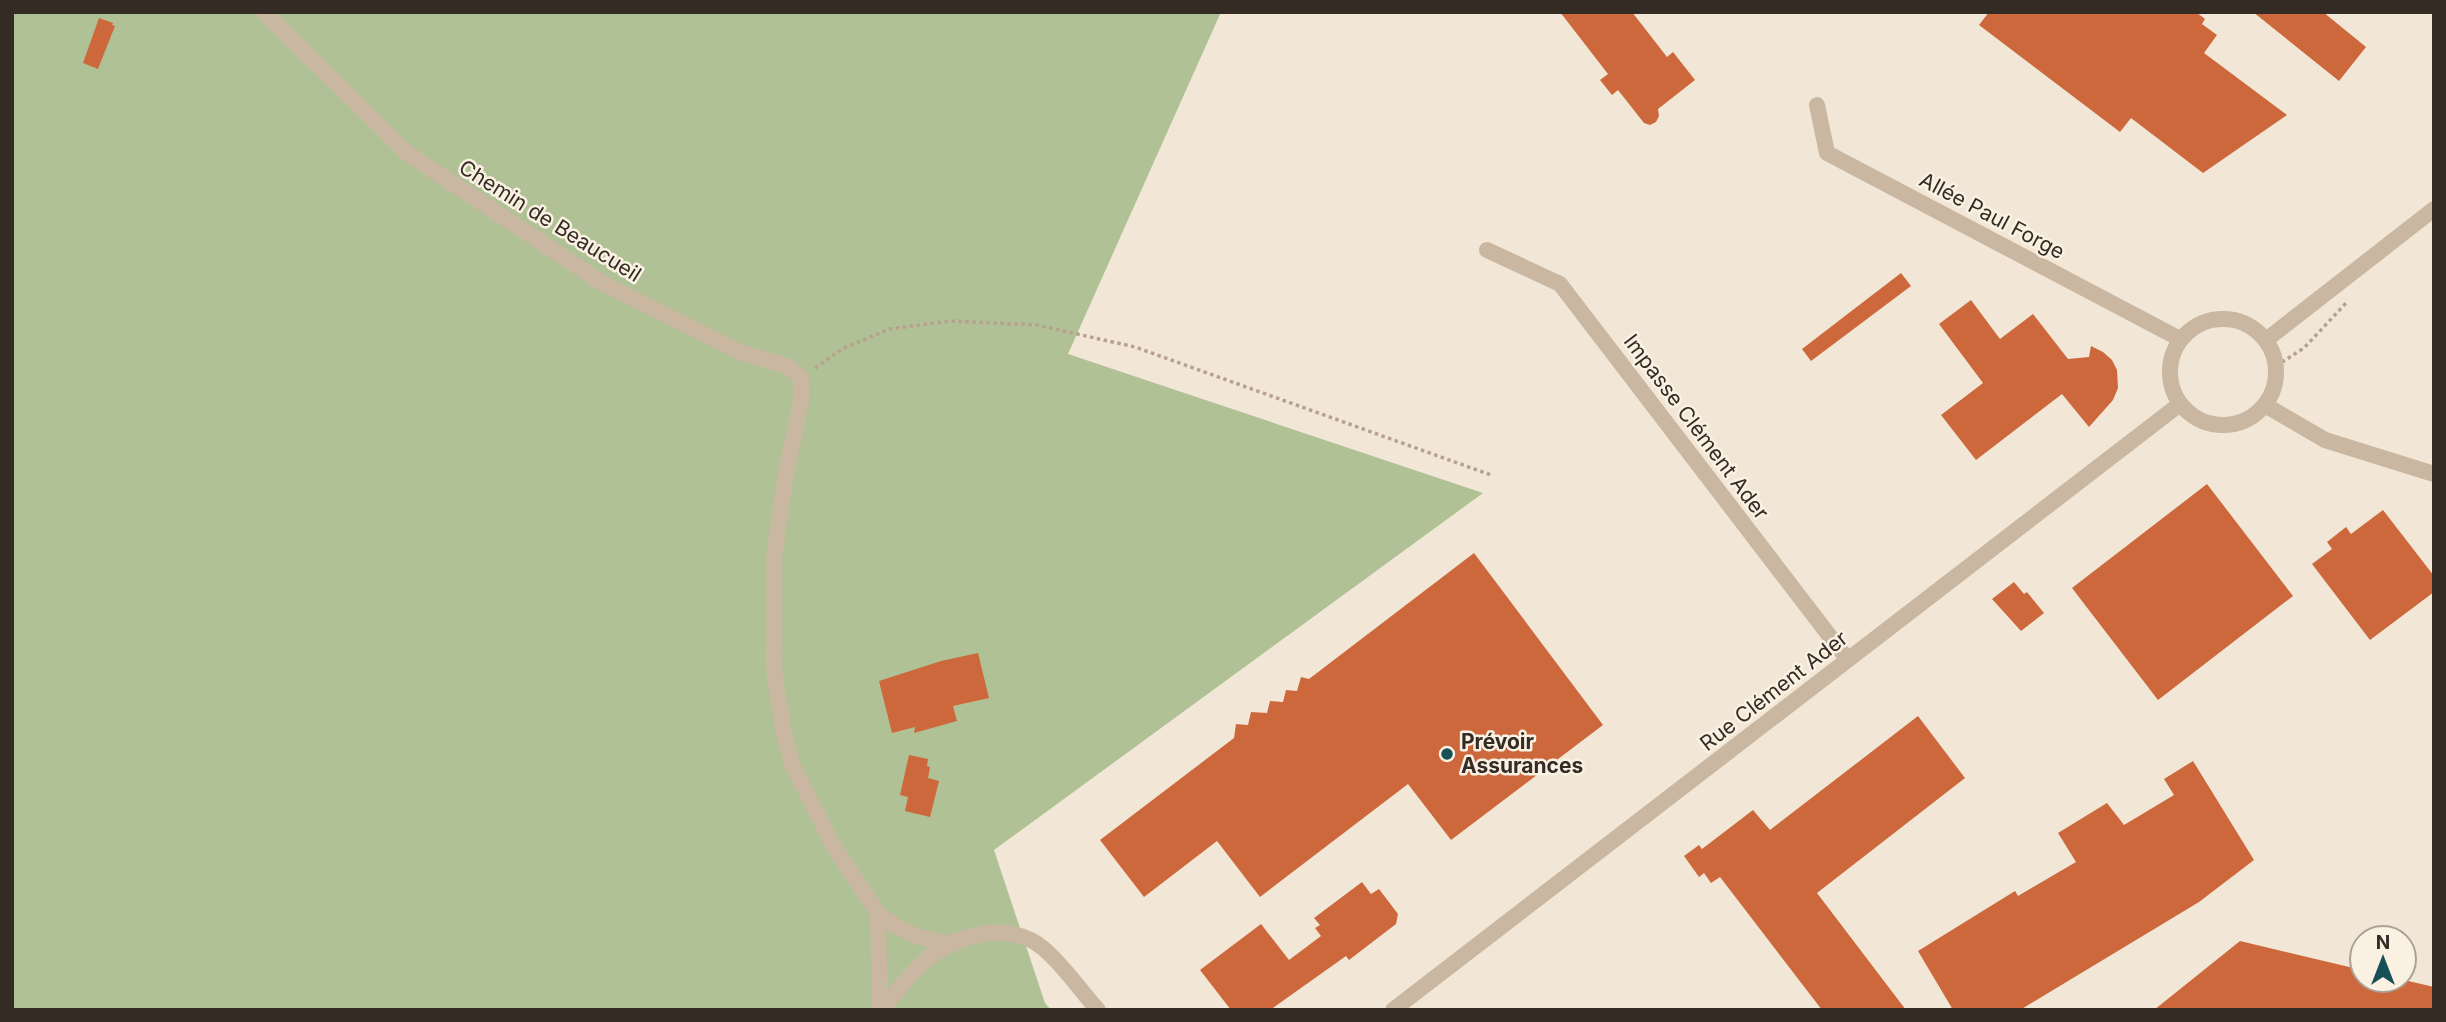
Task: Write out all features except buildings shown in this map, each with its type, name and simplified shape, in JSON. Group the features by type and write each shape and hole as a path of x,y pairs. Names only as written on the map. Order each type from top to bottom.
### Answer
{"street":[{"name":"Chemin de Beaucueil","path":"264,12 407,153 604,284 740,352 787,366 801,377"},
{"name":"Allée Paul Forge","path":"1816,105 1827,153 2180,340"},
{"path":"2266,340 2434,209"},
{"name":"Impasse Clément Ader","path":"1487,250 1560,284 1848,660"},
{"path":"2227,318 2254,328 2266,340 2276,366 2276,382 2265,405 2253,416 2237,424 2205,422 2190,414 2180,404 2169,377 2174,351 2192,328 2208,320 2227,318"},
{"path":"801,377 802,401 785,479 772,593 773,664 784,734 792,764 834,847 878,913 897,928 919,938 953,944"},
{"name":"Rue Clément Ader","path":"1393,1010 2180,404"},
{"path":"2265,405 2325,440 2434,474"},
{"path":"878,913 881,1010"},
{"path":"881,1010 927,959 965,938 995,933 1017,934 1043,948 1097,1010"}],"path":[{"path":"2276,366 2304,348 2347,302"},
{"path":"801,377 842,349 889,329 950,321 1037,325 1135,347 1491,475"}],"green space":[{"path":"12,12 1221,12 1068,354 1483,493 994,850 1045,1003 1051,1010 12,1010"}],"place":[{"name":"Prévoir Assurances","path":"1447,754"}]}
